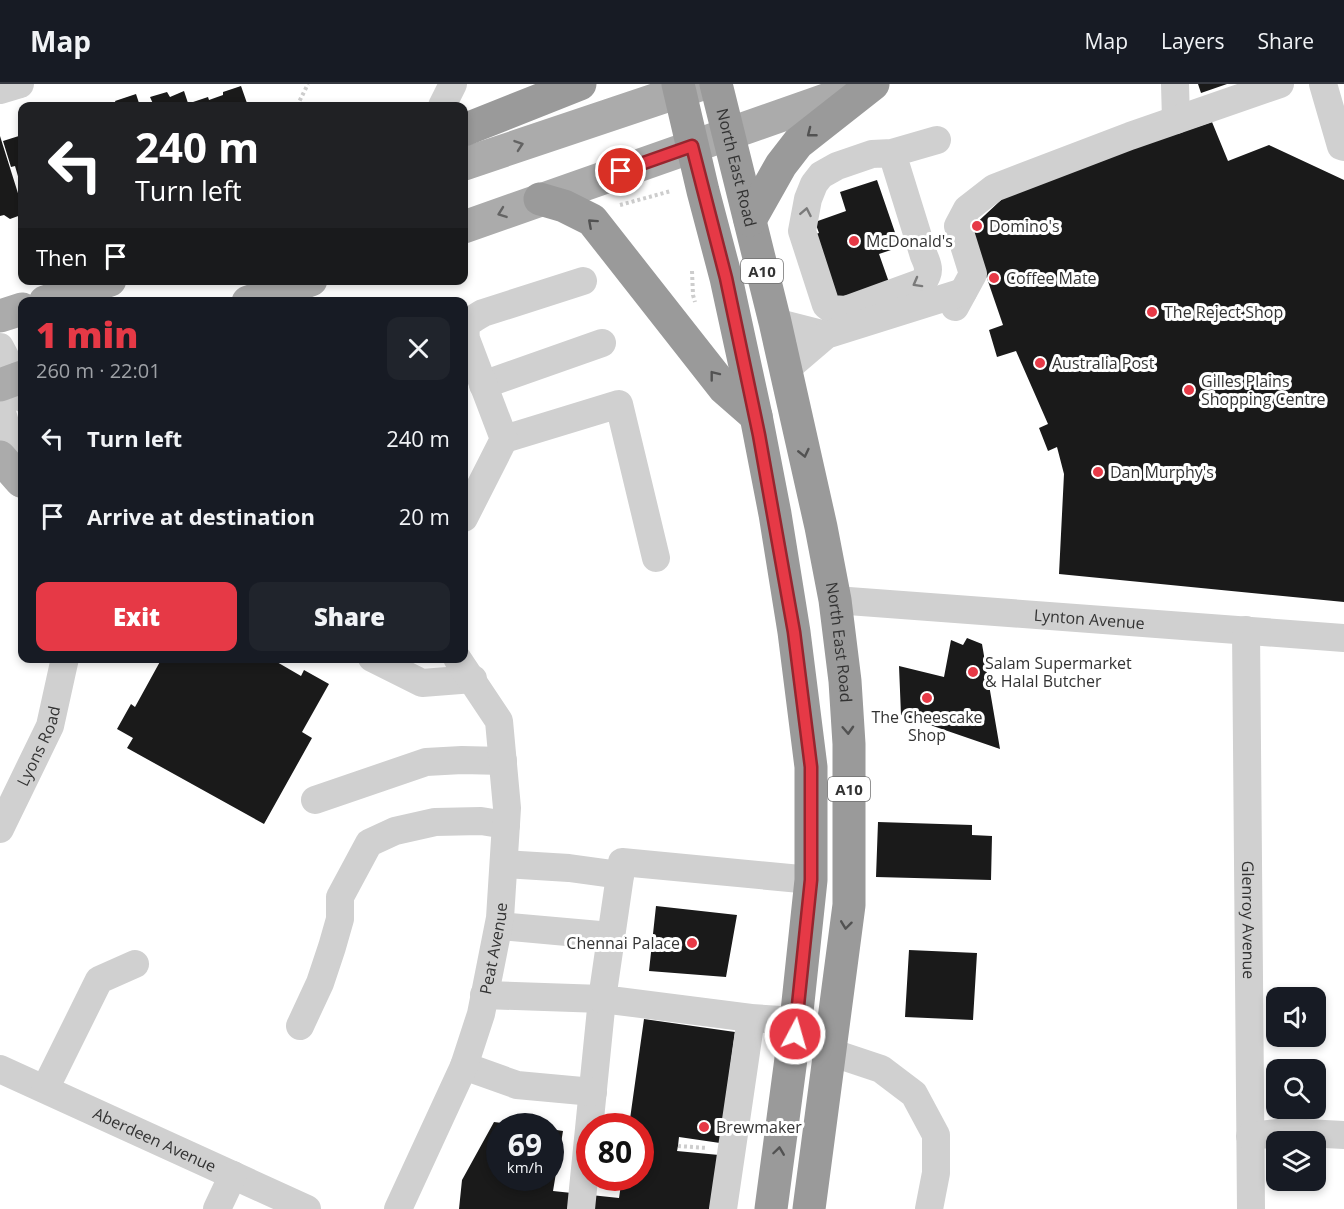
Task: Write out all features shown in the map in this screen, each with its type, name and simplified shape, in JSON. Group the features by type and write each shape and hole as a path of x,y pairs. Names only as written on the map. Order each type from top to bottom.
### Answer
{"highway":[{"path":"468,128 580,84"},
{"name":"North East Road","path":"716,84 775,322 821,527 835,600 845,681 849,744 849,905 809,1209"},
{"path":"750,220 781,165 798,143 873,84"},
{"name":"A10","path":"687,86 692,146 726,278 775,514 800,672 811,767 811,880 795,1034 771,1209"},
{"path":"540,199 564,206 592,220 724,388 756,416"},
{"path":"800,672 813,620 822,602 835,600"},
{"path":"795,1034 830,1052"}],"main road":[{"path":"468,226 873,84"},
{"path":"468,163 687,86"},
{"path":"70,297 98,285"},
{"path":"269,297 298,290"},
{"path":"0,316 18,310"},
{"path":"0,457 18,478"}],"street":[{"path":"0,90 20,84"},
{"path":"444,102 453,84"},
{"path":"1175,84 1176,120"},
{"path":"785,370 826,335 959,299 973,274 958,226 967,209 994,188 1280,84"},
{"path":"1323,84 1341,146 1344,147"},
{"path":"892,153 929,266 927,275 923,282 846,310 831,309 826,305 802,231 808,200 814,184 821,175 837,166 872,154 892,153 937,140"},
{"path":"468,324 483,313 583,281"},
{"path":"775,322 826,335"},
{"path":"483,385 602,343"},
{"path":"468,344 504,439"},
{"path":"0,347 12,389 18,445"},
{"path":"468,510 504,439 619,404 656,558"},
{"name":"Lynton Avenue","path":"835,600 1344,638"},
{"name":"Glenroy Avenue","path":"1246,630 1251,1209"},
{"name":"Lyons Road","path":"0,829 50,726 64,663"},
{"path":"382,663 423,683 465,669"},
{"name":"Peat Avenue","path":"398,1209 464,1066 481,1014 499,926 507,808 499,722 465,669"},
{"path":"315,800 426,762 503,761"},
{"path":"300,1026 320,983 332,947 340,919 340,897 369,843 395,831 435,822 481,821 506,825"},
{"path":"581,1209 602,999 622,862 811,880"},
{"path":"504,864 569,868 620,875"},
{"path":"499,926 611,936"},
{"path":"45,1089 99,980 135,964"},
{"path":"484,995 602,999 751,1018 795,1034"},
{"path":"723,1209 751,1018"},
{"path":"830,1052 881,1069 914,1094 936,1135 936,1173 929,1209"},
{"path":"464,1066 518,1085 592,1092"},
{"name":"Aberdeen Avenue","path":"0,1069 307,1209"},
{"path":"1250,1136 1287,1132 1344,1135"},
{"path":"217,1209 233,1175"}],"path":[{"path":"299,102 308,84"},
{"path":"618,206 671,190"}],"building":[{"path":"1198,84 1227,84 1201,93"},
{"path":"241,86 247,102 193,102 208,97 209,100 223,95 223,92"},
{"path":"184,91 188,102 152,102 150,97 167,92 170,97"},
{"path":"136,94 139,102 115,102"},
{"name":"Gilles Plains Shopping Centre","path":"1212,122 1228,161 1269,145 1344,180 1344,602 1059,574 1064,474 1057,447 1048,451 1039,428 1048,424 1016,351 997,357 989,330 1003,325 970,229 1015,187"},
{"path":"0,136 18,193 18,216 10,219 4,215 0,216"},
{"path":"18,136 18,176 15,166 11,167 3,141"},
{"name":"McDonald's","path":"877,180 900,247 879,254 891,288 834,306 809,236 819,233 815,222 846,211 840,192"},
{"path":"967,638 982,644 1000,749 901,715 899,666 944,677 951,640 963,645"},
{"path":"159,663 279,663 301,676 304,670 329,684 302,732 312,738 264,824 127,748 133,738 117,729 131,704 135,707"},
{"path":"878,822 972,825 972,835 992,836 991,880 876,877"},
{"name":"Chennai Palace","path":"656,906 737,915 726,977 649,971"},
{"path":"909,950 977,953 973,1020 905,1017"},
{"path":"644,1019 735,1032 720,1143 679,1137 677,1151 719,1155 713,1209 459,1209 462,1180 486,1136 486,1191 553,1191 619,1198 620,1191 654,1191 654,1113 631,1113"}],"place":[{"name":"Domino's","path":"977,226"},
{"name":"McDonald's","path":"854,241"},
{"name":"Coffee Mate","path":"994,278"},
{"name":"The Reject Shop","path":"1152,312"},
{"name":"Australia Post","path":"1040,363"},
{"name":"Gilles Plains Shopping Centre","path":"1189,390"},
{"name":"Dan Murphy's","path":"1098,472"},
{"name":"Salam Supermarket & Halal Butcher","path":"973,672"},
{"name":"The Cheescake Shop","path":"927,698"},
{"name":"Chennai Palace","path":"692,943"},
{"name":"Brewmaker","path":"704,1127"}],"route":[{"path":"621,171 692,146 726,278 756,416 794,632 811,767 811,880 795,1034"}]}
